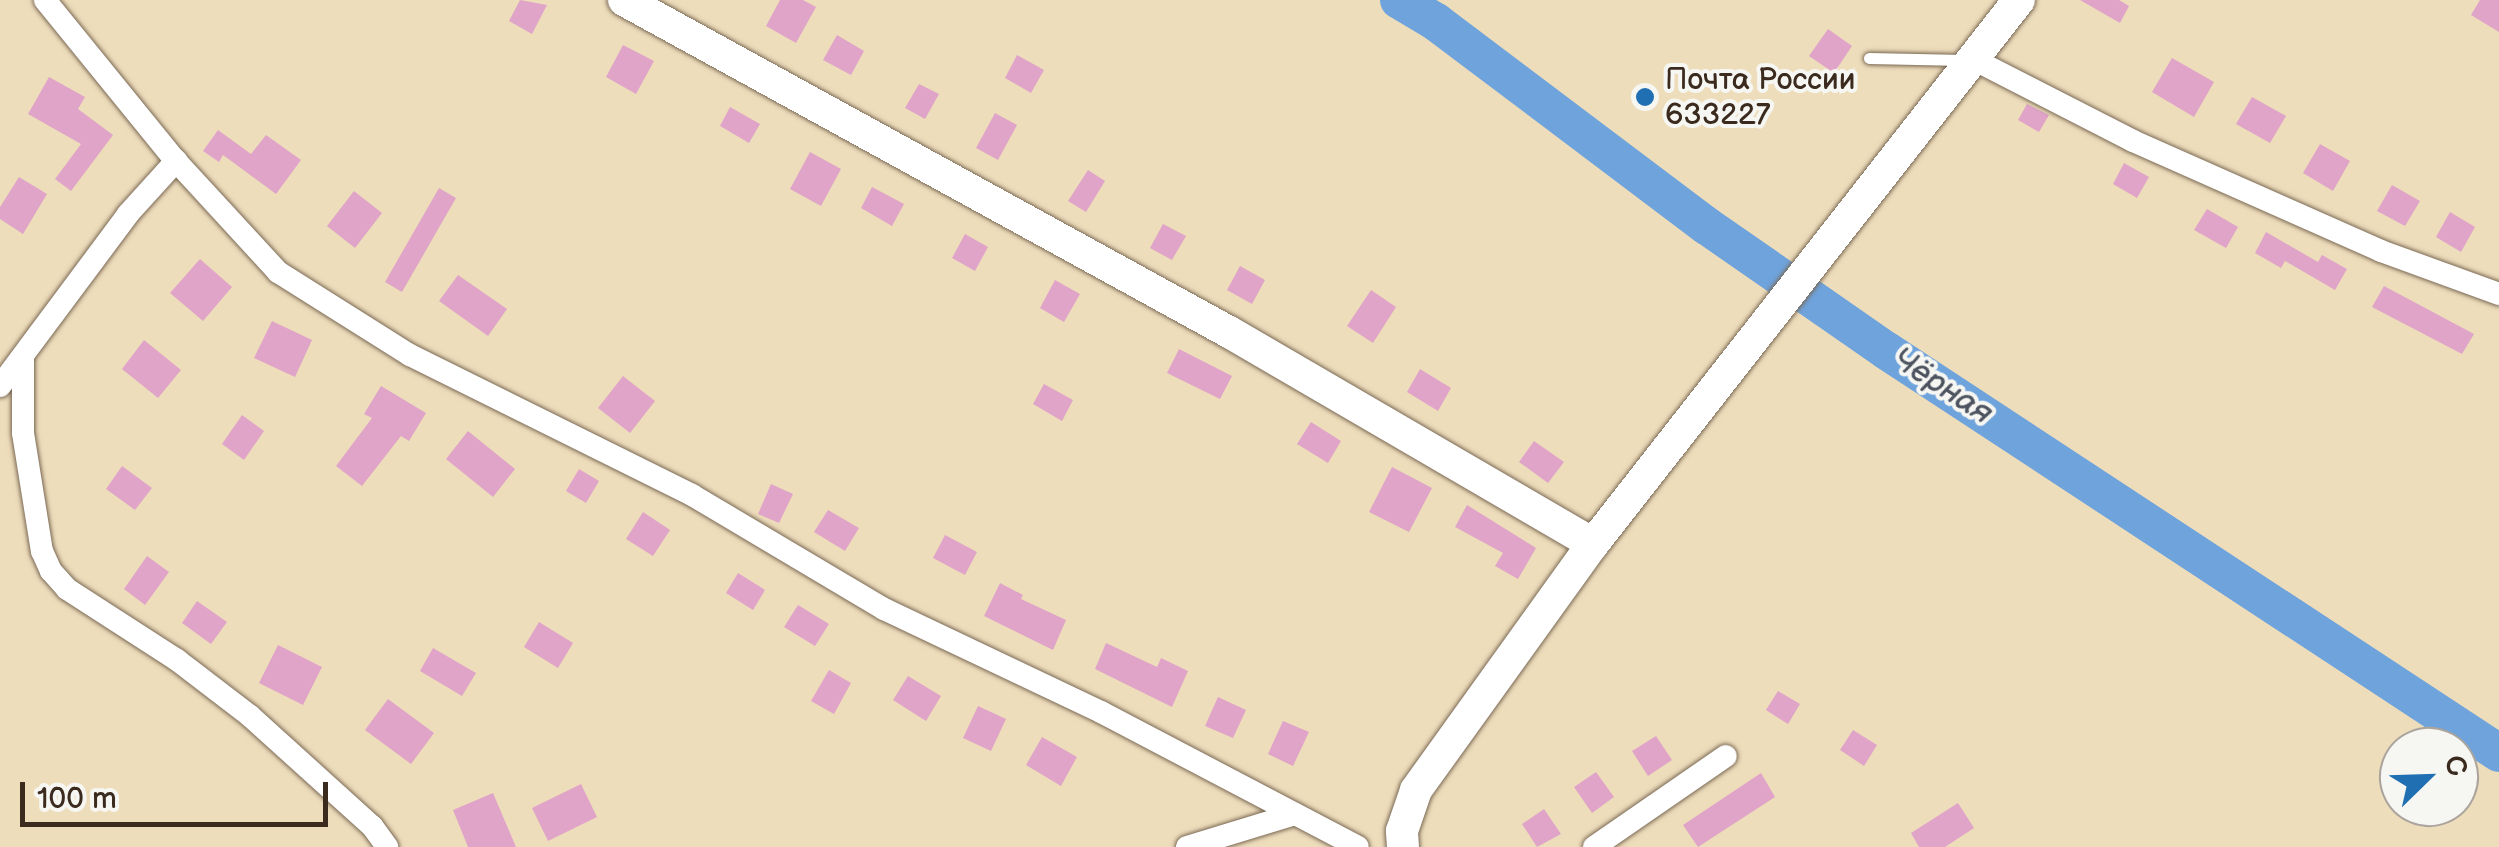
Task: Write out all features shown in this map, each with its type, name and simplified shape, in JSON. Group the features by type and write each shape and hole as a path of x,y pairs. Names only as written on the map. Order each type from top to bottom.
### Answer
{"street":[{"path":"45,0 176,161 278,272 410,356 692,495 884,608 1101,712 1358,847"},
{"path":"624,0 1229,332 1593,544"},
{"path":"1402,847 1402,831 1416,790 1593,544 2020,0"},
{"path":"1975,60 2133,141 2328,228 2499,294"},
{"path":"0,386 128,214 176,161"},
{"path":"23,356 24,433 42,550 51,572 67,589 177,660 249,715 372,826 387,847"},
{"path":"1594,847 1726,756"},
{"path":"1188,847 1295,814"}],"lane":[{"path":"1869,58 1975,60"}],"building":[{"path":"520,0 547,5 532,34 509,21"},
{"path":"780,0 803,0 816,7 796,43 766,26"},
{"path":"2080,0 2119,0 2129,6 2120,23"},
{"path":"2480,0 2499,0 2499,32 2471,15"},
{"path":"1828,29 1852,46 1834,73 1809,56"},
{"path":"837,35 864,51 851,75 823,60"},
{"path":"623,45 654,61 636,94 606,77"},
{"path":"1017,55 1044,70 1031,93 1005,78"},
{"path":"2172,58 2214,82 2194,117 2152,92"},
{"path":"49,77 85,97 78,109 113,135 71,191 55,179 81,144 28,114"},
{"path":"919,84 939,94 925,119 905,108"},
{"path":"2252,97 2286,116 2270,143 2236,124"},
{"path":"2027,104 2049,115 2039,132 2018,120"},
{"path":"730,107 760,124 749,143 720,126"},
{"path":"995,113 1017,125 998,160 976,148"},
{"path":"218,130 251,154 266,135 301,160 276,194 223,155 219,162 203,151"},
{"path":"2320,144 2350,161 2333,191 2303,173"},
{"path":"810,152 841,169 821,206 790,189"},
{"path":"2124,163 2149,177 2137,198 2113,184"},
{"path":"1088,170 1105,181 1086,212 1068,201"},
{"path":"19,177 47,194 23,234 0,219 0,207"},
{"path":"2392,185 2420,201 2405,226 2377,211"},
{"path":"872,187 904,204 892,226 861,208"},
{"path":"439,188 456,198 402,292 385,282"},
{"path":"354,191 382,213 355,248 327,226"},
{"path":"2207,209 2238,227 2226,248 2194,230"},
{"path":"2450,212 2475,227 2461,252 2436,237"},
{"path":"1163,224 1186,236 1172,260 1150,248"},
{"path":"2266,232 2318,262 2322,255 2347,269 2335,290 2285,261 2281,268 2255,253"},
{"path":"965,234 988,247 975,271 952,258"},
{"path":"200,259 232,287 203,321 170,293"},
{"path":"1240,266 1265,280 1252,304 1227,290"},
{"path":"458,275 507,309 488,336 439,301"},
{"path":"1055,280 1080,294 1064,322 1040,308"},
{"path":"2384,286 2474,334 2462,354 2372,307"},
{"path":"1371,290 1396,307 1373,343 1347,326"},
{"path":"272,321 312,340 295,377 254,358"},
{"path":"144,340 181,370 158,398 122,369"},
{"path":"1179,349 1232,376 1220,399 1167,373"},
{"path":"1420,369 1451,388 1438,411 1407,392"},
{"path":"623,376 655,401 630,433 598,408"},
{"path":"1044,384 1073,400 1062,421 1033,404"},
{"path":"381,386 426,413 409,441 401,436 362,486 336,466 372,418 364,414"},
{"path":"242,415 264,431 244,460 222,444"},
{"path":"1311,422 1341,441 1328,463 1297,444"},
{"path":"468,431 515,469 493,497 446,459"},
{"path":"1534,441 1564,462 1548,483 1519,462"},
{"path":"122,466 152,488 135,510 106,489"},
{"path":"1392,467 1432,488 1409,532 1369,512"},
{"path":"579,469 599,481 586,503 566,491"},
{"path":"771,484 793,494 779,523 758,514"},
{"path":"1467,505 1536,548 1518,579 1495,566 1503,553 1455,527"},
{"path":"828,510 859,528 845,551 814,532"},
{"path":"643,512 670,530 653,556 626,539"},
{"path":"945,535 977,552 965,575 933,558"},
{"path":"147,556 169,572 145,605 124,589"},
{"path":"738,573 765,590 753,610 726,593"},
{"path":"1000,583 1023,595 1021,599 1066,620 1053,650 984,616"},
{"path":"197,601 227,622 211,644 182,623"},
{"path":"798,605 829,624 815,646 784,627"},
{"path":"539,622 573,643 558,668 524,647"},
{"path":"1106,643 1157,667 1161,658 1188,671 1172,707 1095,669"},
{"path":"278,645 322,667 303,705 259,683"},
{"path":"433,648 476,673 462,696 420,671"},
{"path":"829,670 851,683 834,714 811,701"},
{"path":"908,676 941,696 926,721 893,700"},
{"path":"1778,691 1800,704 1788,724 1766,710"},
{"path":"1218,697 1246,710 1233,738 1205,726"},
{"path":"388,699 434,733 411,764 365,730"},
{"path":"978,706 1006,719 991,751 963,738"},
{"path":"1283,721 1309,732 1293,766 1268,754"},
{"path":"1853,730 1877,745 1864,766 1840,750"},
{"path":"1656,736 1672,760 1648,776 1632,751"},
{"path":"1042,737 1077,757 1061,786 1026,765"},
{"path":"1596,772 1614,797 1592,813 1574,787"},
{"path":"1761,773 1775,797 1698,847 1683,825"},
{"path":"581,784 597,817 548,841 532,808"},
{"path":"493,793 516,847 468,847 453,810"},
{"path":"1958,803 1974,828 1945,847 1919,847 1911,833"},
{"path":"1544,809 1561,834 1537,847 1522,824"}],"waterway":[{"name":"Чёрная","path":"1399,0 1436,22 1707,226 1887,351 2499,753"}],"place":[{"name":"Почта России 633227","path":"1645,97"}]}
